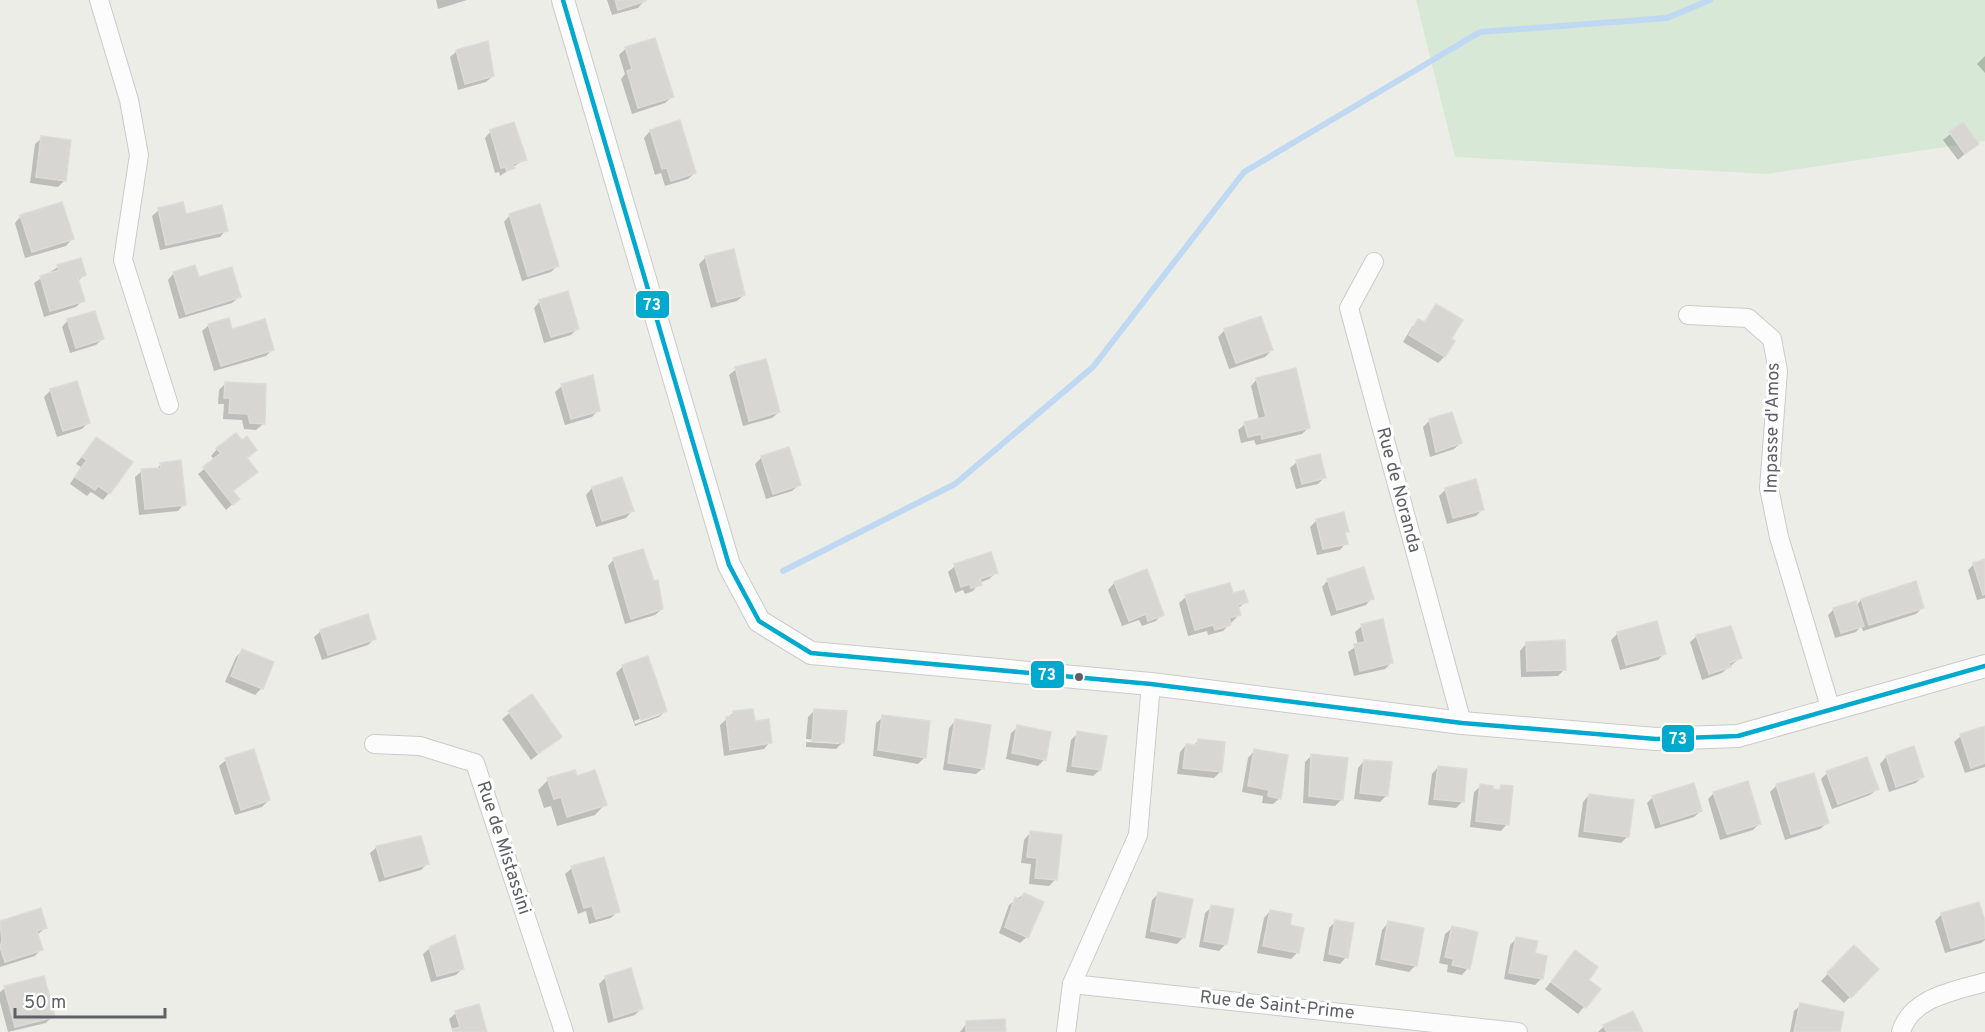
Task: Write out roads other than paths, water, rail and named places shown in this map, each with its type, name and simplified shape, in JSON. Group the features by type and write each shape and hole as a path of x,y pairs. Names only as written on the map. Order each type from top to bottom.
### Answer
{"street":[{"path":"99,0 129,100 139,155 123,260 169,405"},
{"path":"563,0 729,565 759,621 811,653 1151,684 1461,723 1656,739 1738,736 1985,666"},
{"name":"Rue de Noranda","path":"1374,262 1349,308 1461,723"},
{"name":"Impasse d'Amos","path":"1688,315 1748,318 1772,339 1778,371 1769,488 1779,537 1831,710"},
{"path":"1066,1032 1072,984 1138,835 1151,684"},
{"name":"Rue de Mistassini","path":"374,744 420,746 475,763 564,1032"},
{"path":"1902,1032 1904,1024 1930,998 1985,982"},
{"name":"Rue de Saint-Prime","path":"1072,984 1518,1032"}],"waterway":[{"path":"783,571 955,484 1093,367 1244,172 1480,32 1667,18 1710,0"}]}
